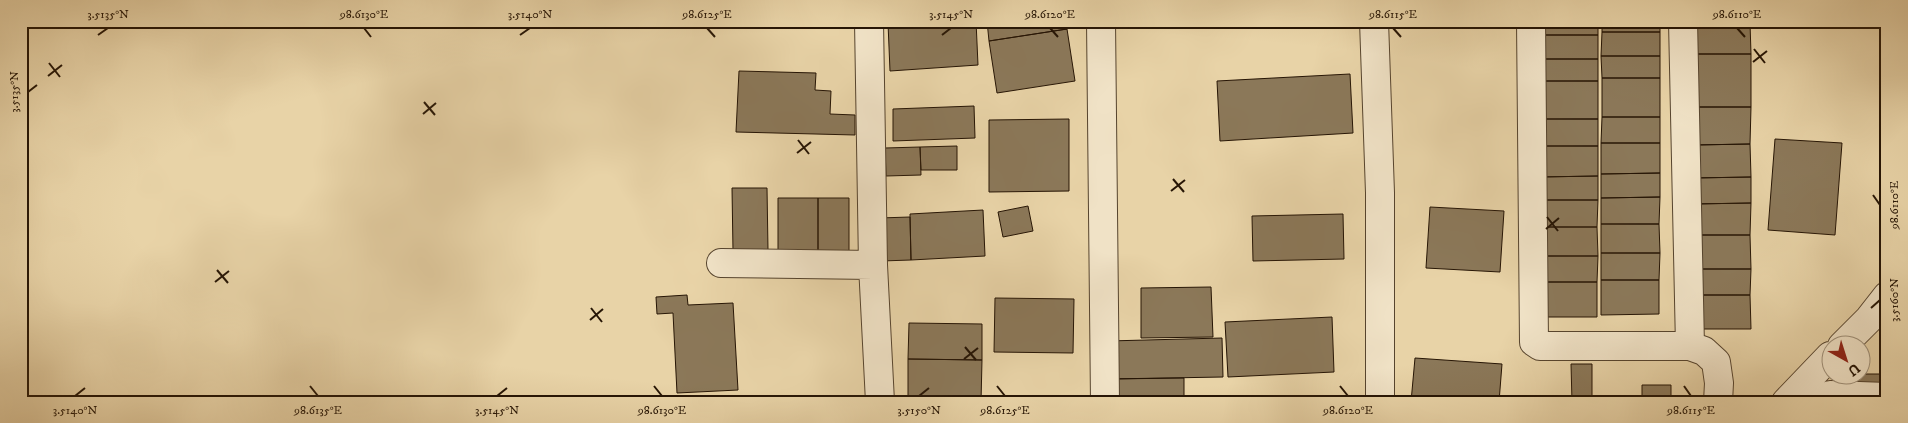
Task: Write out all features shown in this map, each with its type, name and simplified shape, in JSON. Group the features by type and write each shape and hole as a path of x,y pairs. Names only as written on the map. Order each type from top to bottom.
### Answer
{"street":[{"path":"869,21 873,265 880,402"},
{"path":"1101,21 1105,402"},
{"path":"1374,21 1380,193 1380,402"},
{"path":"1531,21 1534,342 1540,346 1690,346 1704,351 1716,362 1719,383 1718,402"},
{"path":"1683,21 1690,346"},
{"path":"721,263 873,265"},
{"path":"1852,336 1869,319 1887,296"},
{"path":"1786,402 1820,366"},
{"path":"1821,402 1830,395 1887,397"}],"building":[{"path":"906,21 976,21 978,65 890,71 888,23"},
{"path":"987,21 1066,21 1067,29 989,41"},
{"path":"1540,21 1598,21 1598,35 1540,35"},
{"path":"1602,21 1660,21 1660,32 1602,32"},
{"path":"1693,21 1750,21 1750,23 1693,23"},
{"path":"1693,23 1750,23 1751,54 1693,54"},
{"path":"1067,29 1075,81 997,93 989,41"},
{"path":"1602,32 1660,32 1660,56 1601,56"},
{"path":"1540,35 1598,35 1598,59 1540,59"},
{"path":"1693,54 1751,54 1751,107 1693,107"},
{"path":"1601,56 1660,56 1660,78 1602,78"},
{"path":"1540,59 1598,59 1598,81 1540,81"},
{"path":"739,71 816,73 815,90 831,91 830,114 855,115 855,135 736,132"},
{"path":"1350,74 1353,133 1220,141 1217,81"},
{"path":"1602,78 1660,78 1660,117 1602,117"},
{"path":"1540,81 1598,81 1598,119 1539,119"},
{"path":"974,106 975,138 893,141 893,109"},
{"path":"1693,107 1751,107 1750,144 1694,145"},
{"path":"1602,117 1660,117 1660,143 1601,143"},
{"path":"1069,119 1069,191 989,192 989,120"},
{"path":"1539,119 1598,119 1598,146 1539,146"},
{"path":"1775,139 1842,143 1835,235 1768,230"},
{"path":"1601,143 1660,143 1660,173 1601,174"},
{"path":"1750,144 1751,177 1693,178 1694,145"},
{"path":"957,146 957,170 921,170 920,147"},
{"path":"1539,146 1598,146 1598,176 1539,177"},
{"path":"920,147 921,175 886,176 885,148"},
{"path":"1660,173 1660,197 1601,198 1601,174"},
{"path":"1598,176 1598,200 1539,200 1539,177"},
{"path":"1751,177 1751,203 1693,204 1693,178"},
{"path":"732,188 767,188 768,250 733,251"},
{"path":"1660,197 1659,224 1601,224 1601,198"},
{"path":"778,198 818,198 818,260 778,260"},
{"path":"818,198 849,198 849,260 818,260"},
{"path":"1539,200 1598,200 1597,227 1539,227"},
{"path":"1751,203 1750,235 1694,235 1693,204"},
{"path":"1028,206 1033,231 1003,237 998,212"},
{"path":"1430,207 1504,211 1500,272 1426,268"},
{"path":"983,210 985,256 911,260 910,214"},
{"path":"1343,214 1344,259 1253,261 1252,216"},
{"path":"910,217 911,260 881,261 879,218"},
{"path":"1601,224 1659,224 1660,253 1601,253"},
{"path":"1539,227 1597,227 1598,256 1538,256"},
{"path":"1694,235 1750,235 1751,269 1693,269"},
{"path":"1601,253 1660,253 1659,280 1601,280"},
{"path":"1538,256 1598,256 1597,282 1539,282"},
{"path":"1693,269 1751,269 1750,295 1693,295"},
{"path":"1601,280 1659,280 1659,314 1601,315"},
{"path":"1539,282 1597,282 1597,317 1538,317"},
{"path":"1211,287 1213,337 1141,338 1141,288"},
{"path":"687,295 688,305 733,303 738,390 677,393 673,313 657,314 656,297"},
{"path":"1693,295 1750,295 1751,329 1693,329"},
{"path":"995,298 1074,299 1073,353 994,352"},
{"path":"1332,317 1334,372 1228,377 1225,322"},
{"path":"909,323 982,324 982,360 908,359"},
{"path":"1222,338 1223,377 1109,379 1108,341"},
{"path":"1415,358 1502,364 1499,402 1411,402"},
{"path":"908,359 982,360 981,402 908,401"},
{"path":"1571,364 1592,364 1592,402 1572,402"},
{"path":"1870,374 1887,374 1887,393 1833,392 1833,386 1870,386"},
{"path":"1184,378 1184,400 1109,401 1109,379"},
{"path":"1642,385 1671,385 1671,402 1642,402"}]}
